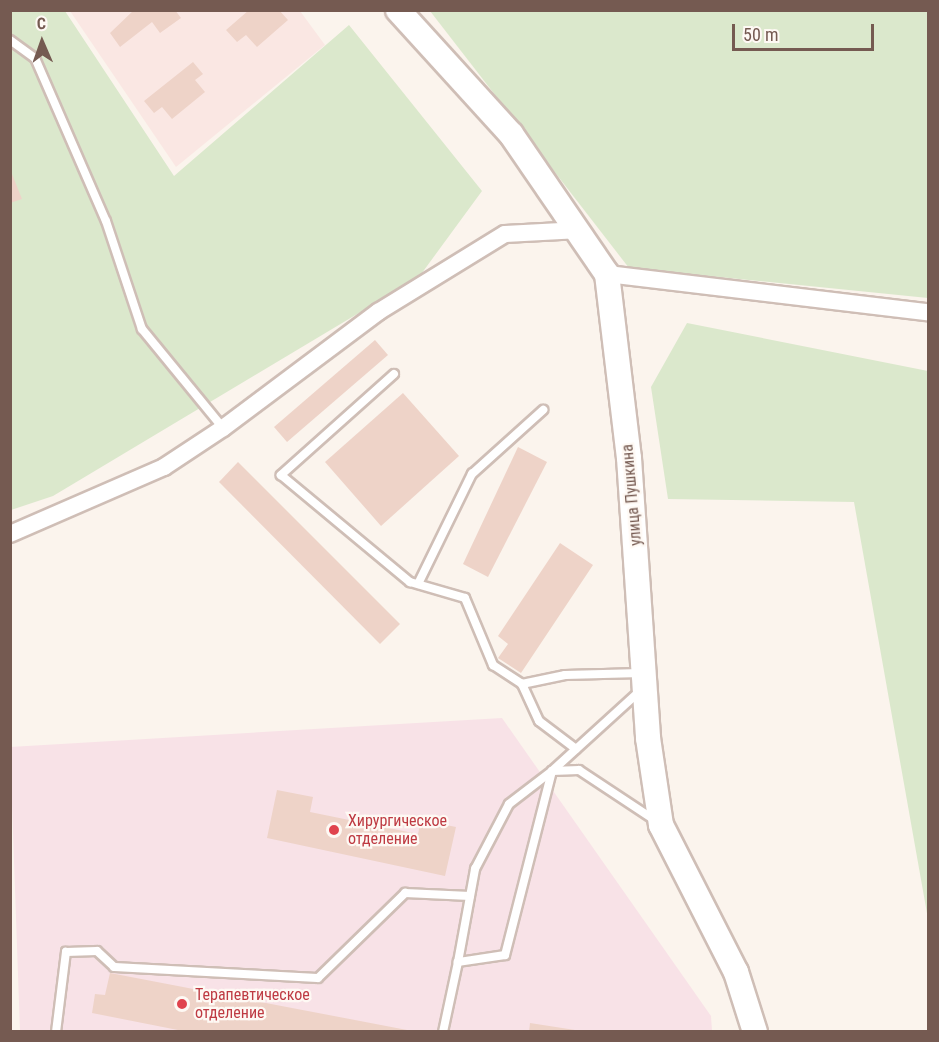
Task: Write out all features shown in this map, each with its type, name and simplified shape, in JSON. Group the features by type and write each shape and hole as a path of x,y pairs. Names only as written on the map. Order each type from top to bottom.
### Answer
{"street":[{"name":"улица Пушкина","path":"398,10 511,134 580,230 607,274 629,458 646,679 648,738 661,825 736,972 755,1032"},
{"path":"10,534 164,467 223,428 378,312 505,234 580,230"},
{"path":"607,274 928,312"}],"lane":[{"path":"10,40 35,58 106,221 142,329 223,428"},
{"path":"394,374 281,475 410,582 465,598 493,665 522,684 539,721 576,749"},
{"path":"418,584 472,474 543,410"},
{"path":"522,684 566,675 646,679"},
{"path":"443,1032 475,869 509,804 552,771 646,679"},
{"path":"552,771 579,770 661,825"},
{"path":"458,962 505,955 552,771"},
{"path":"56,1032 66,952 97,951 114,967 318,978 405,893 470,896"}],"shaded area":[{"path":"70,11 300,11 325,45 176,167"},
{"path":"502,718 711,1016 712,1031 20,1031 10,747"}],"green space":[{"path":"11,11 65,11 174,176 349,25 482,191 419,277 53,496 11,510"},
{"path":"430,11 928,11 928,298 629,268"},
{"path":"687,323 928,371 928,919 854,502 668,499 651,387"}],"building":[{"path":"134,10 175,10 181,18 160,33 152,22 120,47 110,33"},
{"path":"249,10 279,10 288,20 257,47 246,35 237,42 226,30"},
{"path":"193,62 203,74 195,80 205,92 172,119 162,107 154,113 144,101"},
{"path":"10,169 22,199 10,203"},
{"path":"375,340 388,355 287,442 274,427"},
{"path":"403,393 459,456 381,526 325,462"},
{"path":"518,447 547,462 488,577 463,564"},
{"path":"238,462 400,624 380,644 219,482"},
{"path":"560,543 593,565 521,673 498,658 508,644 498,636"},
{"name":"Хирургическое отделение","path":"277,790 313,797 310,812 418,834 421,820 456,827 445,876 267,838"},
{"name":"Терапевтическое отделение","path":"110,973 407,1030 407,1032 188,1032 92,1013 95,994 105,995"},
{"path":"530,1023 575,1030 575,1032 529,1032"}],"place":[{"name":"Хирургическое отделение","path":"334,830"},
{"name":"Терапевтическое отделение","path":"182,1004"}]}
